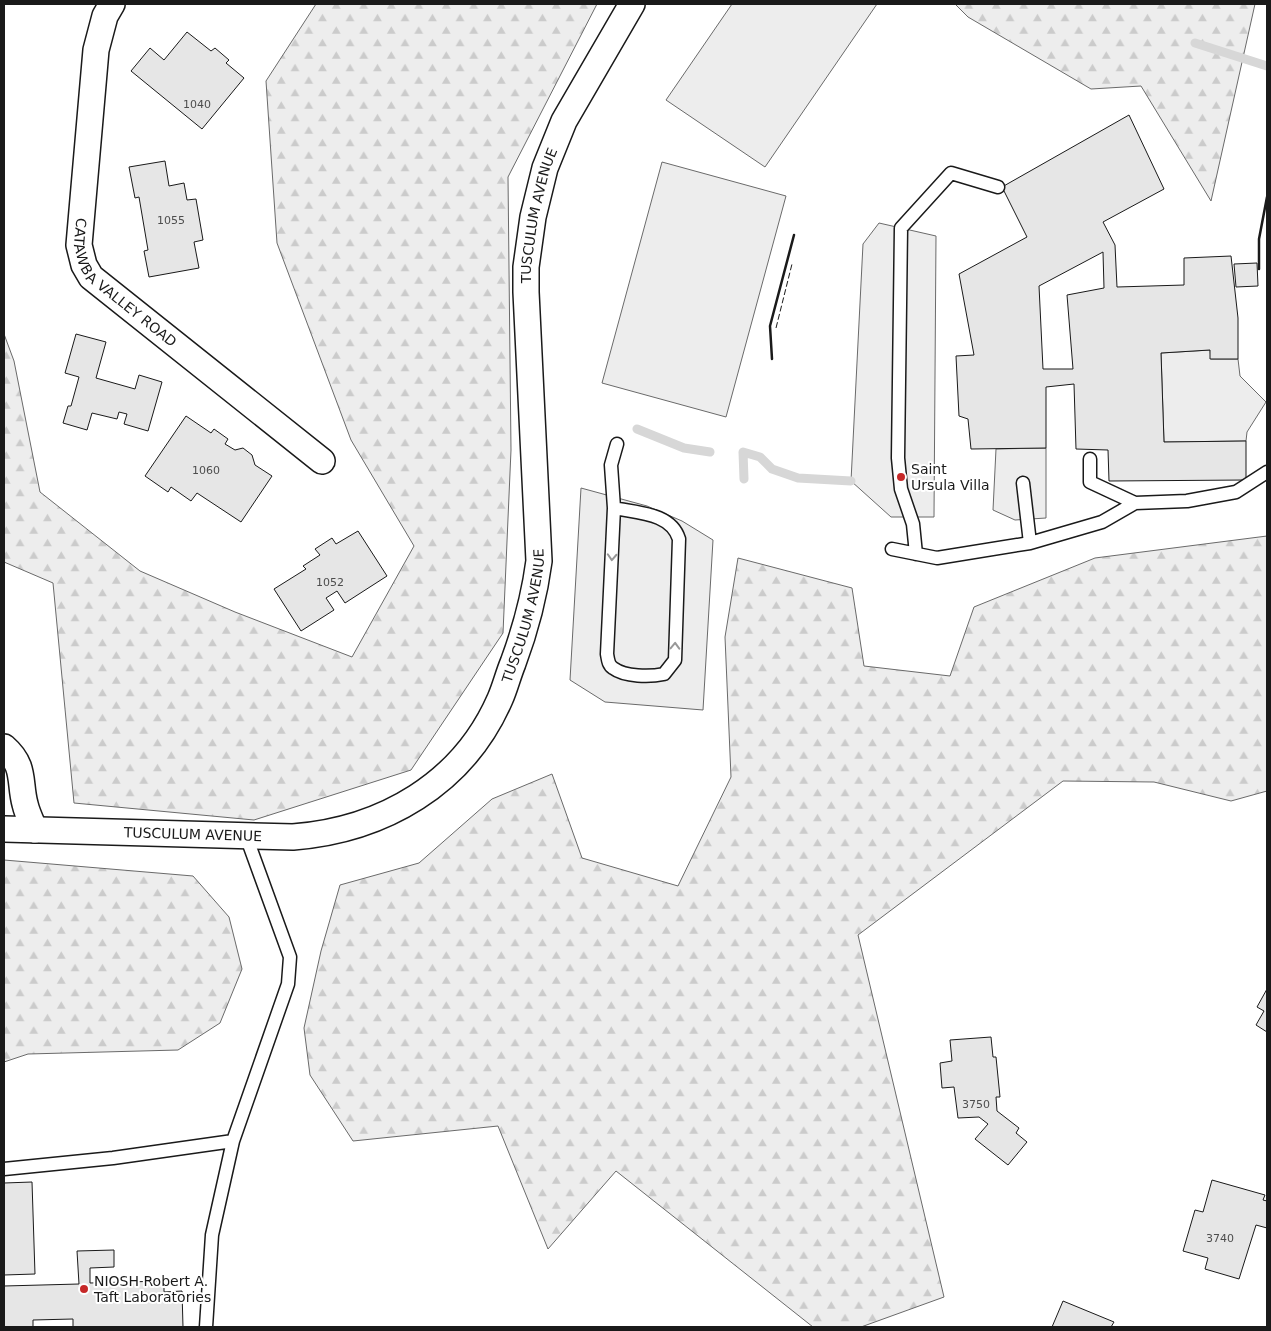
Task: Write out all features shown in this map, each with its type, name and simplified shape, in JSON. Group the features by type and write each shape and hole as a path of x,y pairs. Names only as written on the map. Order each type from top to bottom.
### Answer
{"street":[{"name":"CATAWBA VALLEY ROAD","path":"112,4 105,16 96,50 79,244 84,265 91,277 322,461"},
{"name":"TUSCULUM AVENUE","path":"4,829 246,836 319,835 357,826 394,812 427,791 456,765 481,734 500,700 523,638 534,600 539,561 526,292 526,267 533,217 545,168 564,121 632,4"},
{"path":"4,747 9,752 22,776 24,803 35,830"}],"lane":[{"path":"916,554 913,524 901,489 898,458 902,228 951,173 998,186"},
{"path":"614,508 667,521 676,530 679,539 675,660 664,674 654,676 626,673 613,668 608,662 614,508 611,465 617,444"},
{"path":"1090,460 1090,482 1135,503 1187,501 1236,492 1267,472"},
{"path":"1023,483 1030,543"},
{"path":"892,549 936,558 1030,543 1102,522 1135,503"},
{"path":"206,1327 212,1235 233,1141 288,984 290,957 246,836"},
{"path":"4,1169 113,1158 233,1141"}],"green space":[{"path":"316,4 597,4 508,177 511,450 503,633 411,770 254,820 74,803 53,583 4,562 4,334 14,361 40,492 140,571 235,612 352,657 414,546 351,440 277,243 266,81"},
{"path":"955,4 1255,4 1211,201 1141,86 1091,89 968,17"},
{"path":"1267,536 1267,791 1231,801 1154,782 1063,781 858,935 944,1297 861,1327 813,1327 616,1171 548,1249 498,1126 353,1141 310,1075 304,1028 321,951 340,885 419,863 492,799 552,774 582,858 678,886 731,777 725,637 738,558 852,588 864,666 950,676 974,607 1095,558"},
{"path":"4,860 193,876 229,917 242,969 220,1023 178,1050 28,1054 4,1062"}],"shaded area":[{"path":"732,4 877,4 765,167 666,100"},
{"path":"662,162 786,196 726,417 602,383"},
{"path":"879,223 936,236 934,517 891,517 851,481 863,244"},
{"path":"1210,350 1211,359 1238,359 1240,376 1266,402 1247,432 1246,441 1164,442 1161,353"},
{"path":"1046,448 1046,518 1015,520 993,510 996,449"},
{"path":"581,488 647,506 682,521 713,540 703,710 605,702 570,680"}],"building":[{"path":"187,32 211,51 215,48 229,60 226,63 244,78 202,129 131,71 150,48 164,60"},
{"path":"1129,115 1164,189 1103,222 1115,245 1117,287 1184,285 1184,258 1231,256 1238,318 1238,359 1210,359 1210,350 1161,353 1164,442 1246,441 1246,480 1109,481 1108,450 1076,449 1074,384 1046,387 1046,448 971,449 968,419 959,416 956,356 974,355 959,274 1027,237 1002,187","holes":["1103,252 1104,288 1067,295 1073,369 1043,369 1039,286"]},
{"path":"165,161 169,186 184,183 187,200 196,199 203,240 194,242 199,268 149,277 144,251 148,250 139,197 135,198 129,167"},
{"path":"1257,263 1258,286 1236,287 1234,264"},
{"path":"76,334 106,342 96,378 135,389 139,375 162,382 148,431 124,424 127,414 119,412 117,419 92,413 87,430 63,423 68,406 71,406 79,377 65,373"},
{"path":"186,416 211,433 214,429 228,439 225,444 235,450 243,448 252,455 255,465 272,476 241,522 197,493 191,501 171,487 168,492 145,476"},
{"path":"358,531 387,576 345,603 337,591 326,598 334,610 301,631 274,589 306,569 303,566 320,555 315,549 332,538 336,544"},
{"path":"1267,989 1267,1032 1256,1025 1264,1011 1257,1007"},
{"path":"991,1037 993,1057 996,1057 1000,1097 996,1097 997,1111 1019,1128 1016,1133 1027,1142 1008,1165 975,1139 988,1124 979,1117 958,1118 954,1087 942,1088 940,1063 952,1061 950,1040"},
{"path":"1212,1180 1265,1195 1263,1200 1267,1201 1267,1228 1256,1225 1239,1279 1205,1269 1208,1258 1183,1251 1195,1210 1203,1212"},
{"path":"32,1182 35,1274 4,1275 4,1183"},
{"name":"NIOSH Robert A. Taft Laboratories","path":"114,1250 114,1267 90,1268 90,1283 164,1281 164,1292 182,1291 183,1327 73,1327 73,1319 33,1320 33,1327 4,1327 4,1286 79,1284 77,1251"},
{"path":"1063,1301 1114,1322 1111,1327 1052,1327"}],"waterway":[{"path":"1195,43 1267,66"},
{"path":"637,429 684,448 710,452"},
{"path":"744,479 743,452 760,457 772,469 798,478 851,481"}],"fence":[{"path":"776,328 792,264"}],"wall":[{"path":"1259,269 1259,239 1267,197"},
{"path":"772,359 770,326 794,235"}],"place":[{"name":"Saint Ursula Villa","path":"901,477"},
{"name":"NIOSH Robert A. Taft Laboratories","path":"84,1289"}]}
